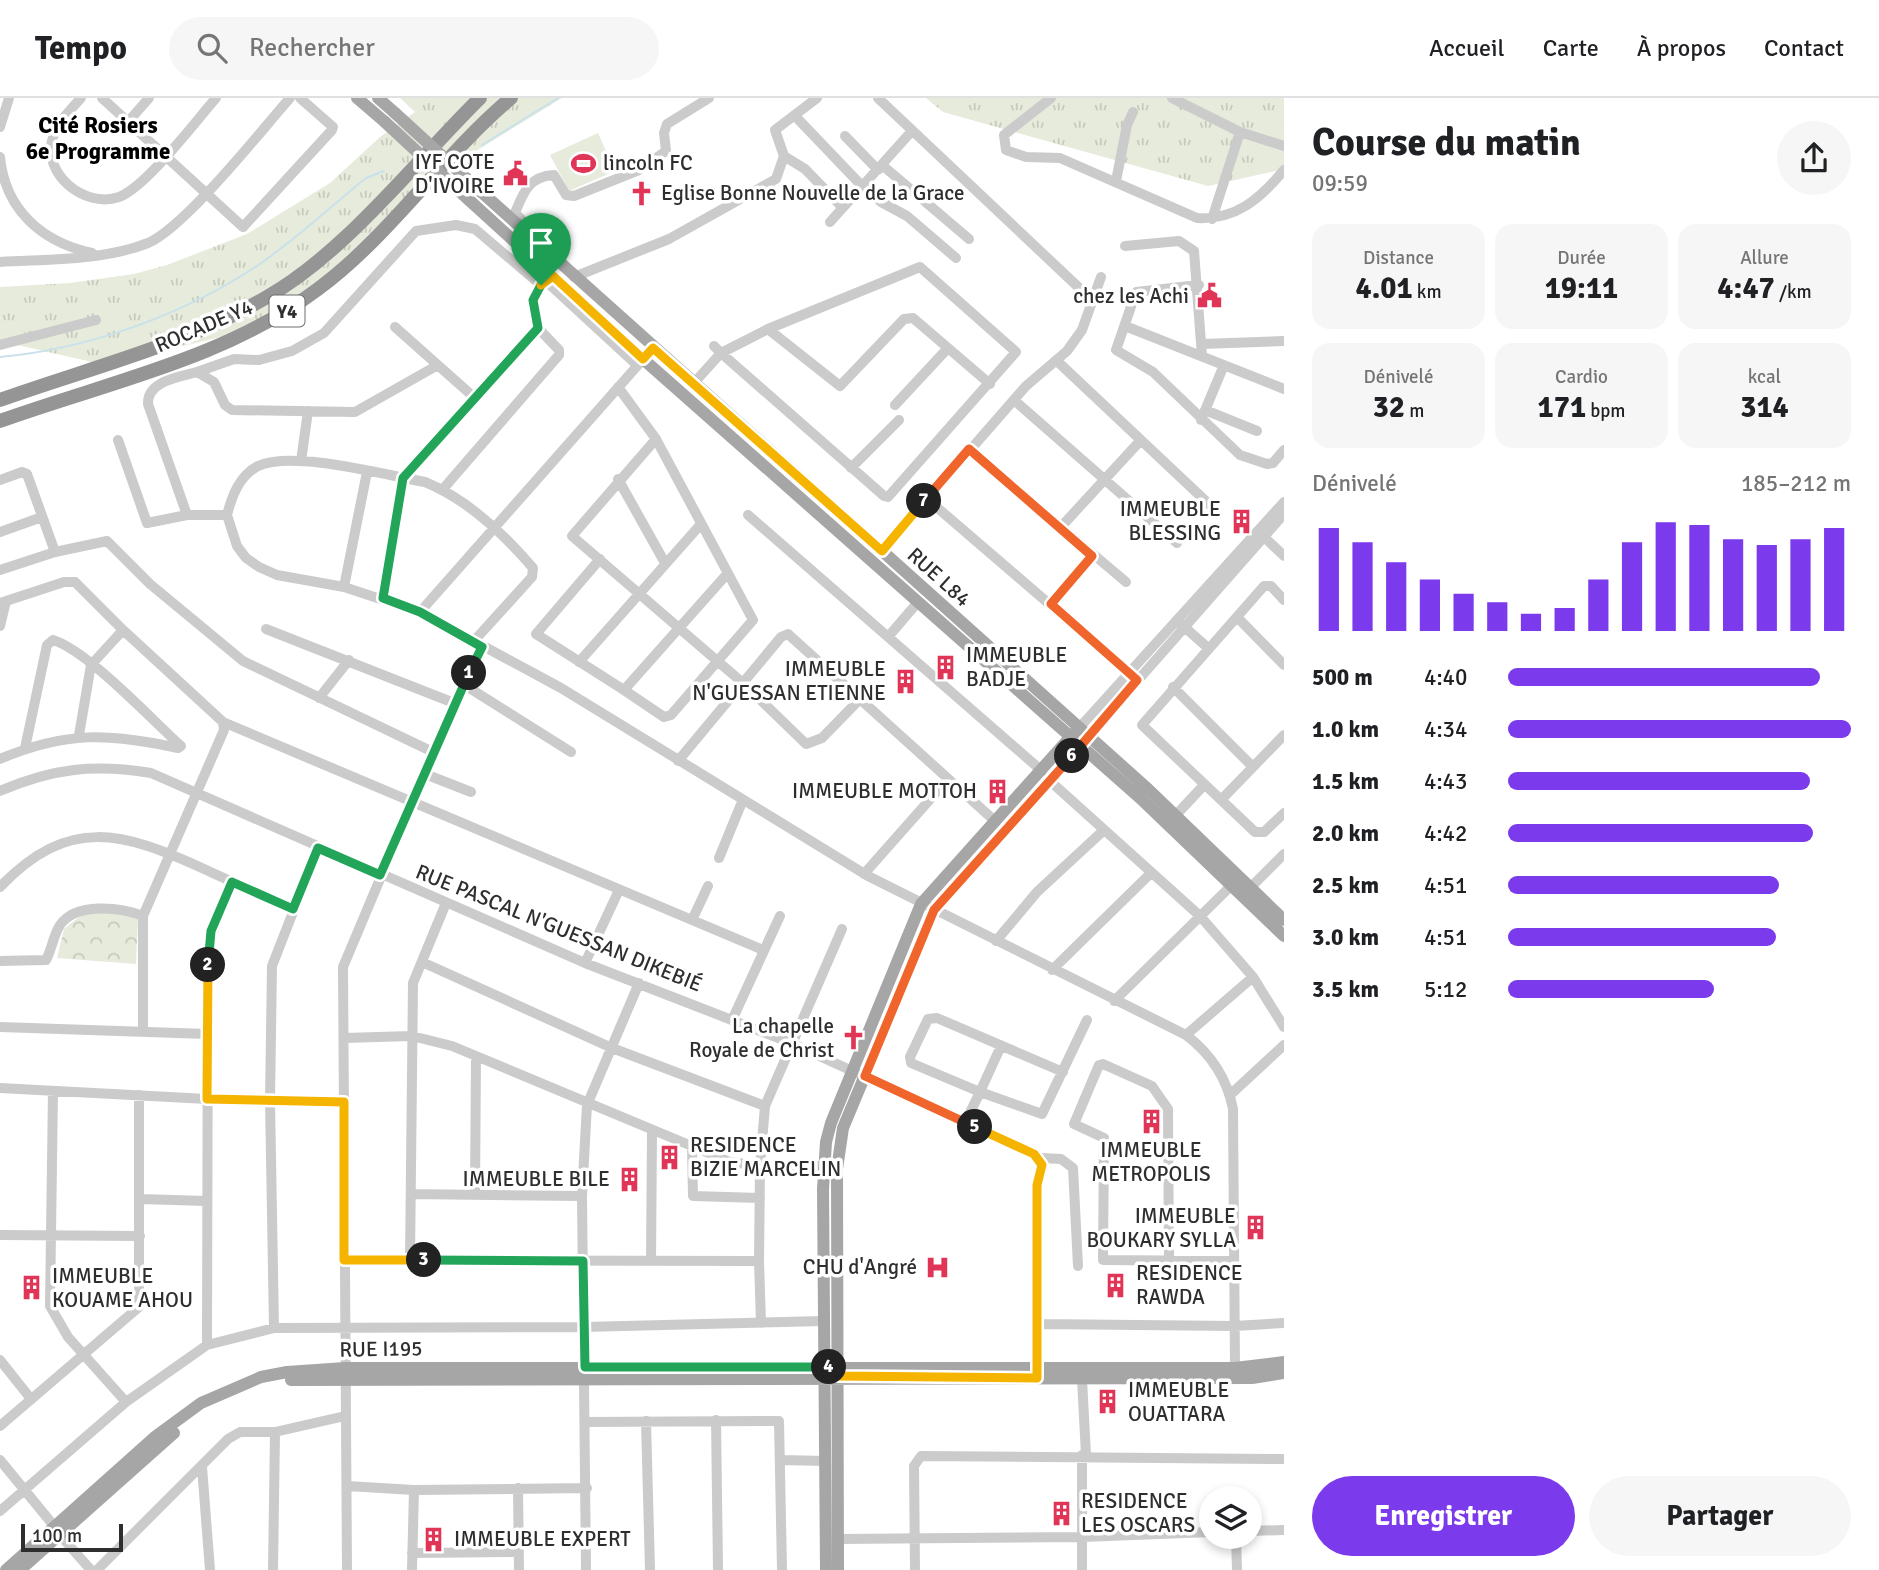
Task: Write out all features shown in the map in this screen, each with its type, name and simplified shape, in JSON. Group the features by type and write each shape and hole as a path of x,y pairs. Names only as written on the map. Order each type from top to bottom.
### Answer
{"highway":[{"name":"ROCADE Y4","path":"0,400 136,354 233,316 270,296 340,240 480,98"},
{"name":"ROCADE Y4","path":"0,421 185,359 242,336 281,315 361,253 470,135 511,98"}],"main road":[{"name":"RUE L84","path":"357,98 390,118 478,189 577,276 653,348 882,551 1140,798 1237,880 1252,886 1284,920"},
{"name":"RUE L84","path":"378,98 390,118 547,281 918,602 1176,815 1237,880"},
{"path":"856,548 866,537"},
{"path":"826,1570 823,1189 831,1123 859,1073 934,910 1079,737"},
{"path":"838,1570 839,1143 859,1073 921,904 996,822 1046,776"},
{"path":"1237,880 1284,936"},
{"path":"823,1189 837,1189"},
{"path":"1037,1372 1235,1368 1284,1362"},
{"path":"1037,1372 1082,1379 1252,1378 1284,1373"},
{"name":"RUE I195","path":"6,1570 163,1441 206,1410 264,1384 345,1373 1037,1372"},
{"name":"RUE I195","path":"20,1570 57,1530"}],"street":[{"path":"0,127 9,98"},
{"path":"81,98 66,114 53,137 54,164 69,186 93,198 118,197 142,181 216,98"},
{"path":"102,98 243,227 333,128 300,98"},
{"path":"128,122 149,98"},
{"path":"0,262 113,253 151,242 167,231 205,192 290,98"},
{"path":"709,98 667,124 664,133 666,151 639,170 574,195 566,195 554,175 543,175 527,187 515,213 577,276 669,239 776,178 784,156 775,130 796,117 817,98"},
{"path":"878,98 1093,301"},
{"path":"1051,98 1010,128 1004,135 1004,147 1026,157 1060,159 1116,181 1196,218 1212,219 1229,215 1262,195 1284,170"},
{"path":"1172,98 1240,132 1284,146"},
{"path":"1116,181 1127,125 1133,112"},
{"path":"796,117 862,186 881,202 907,216 956,258"},
{"path":"830,222 911,132"},
{"path":"1212,219 1240,132"},
{"path":"845,136 970,239"},
{"path":"784,156 805,169 842,207"},
{"path":"0,157 5,183 25,218 54,241 96,254"},
{"path":"187,514 148,398 156,385 234,359 259,360 306,346 324,333 416,231 456,225 475,229 547,281 533,300 538,328 559,350 559,355 443,489"},
{"path":"1125,246 1183,242 1194,251 1199,285 1202,356"},
{"path":"693,384 717,349 920,267 1015,349 1014,355 990,384 891,496 884,496 717,349"},
{"path":"882,551 969,449 1037,375 1057,361 1078,337 1101,278"},
{"path":"1199,285 1136,292 1116,350 1149,368 1203,415 1233,451 1248,459 1273,463 1284,450"},
{"path":"768,329 840,386 908,317 990,384"},
{"path":"0,345 96,320"},
{"path":"1125,326 1283,388"},
{"path":"395,327 476,398"},
{"path":"383,598 403,478 538,328"},
{"path":"1202,344 1284,341"},
{"path":"420,612 493,526 653,348"},
{"path":"895,405 948,348"},
{"path":"1057,361 1213,508"},
{"path":"198,372 214,382 225,405 232,410 309,411 362,409 438,365"},
{"path":"1203,415 1223,365"},
{"path":"600,559 536,634 668,717 753,620 656,439 618,387"},
{"path":"1014,400 1177,543"},
{"path":"302,461 309,411"},
{"path":"1203,415 1257,431"},
{"path":"851,468 899,420"},
{"path":"656,439 572,532 572,536 743,683 806,744 822,738 859,700"},
{"path":"118,440 145,521 151,524 187,514 227,515"},
{"path":"1060,528 1140,441"},
{"path":"969,449 1092,556 1126,582"},
{"path":"347,1570 343,967 380,875 435,753 478,645 532,577 533,568 493,526 443,489 403,478 302,461 278,460 256,467 235,489 227,515 237,546 246,558 259,567 277,575 344,587 420,612 478,645 561,688 742,802 864,874 1186,1035 1219,1069 1230,1095 1235,1368"},
{"path":"0,480 25,472 55,552"},
{"path":"344,587 367,472"},
{"path":"618,480 665,563"},
{"path":"926,498 1133,677"},
{"path":"1079,737 1261,534 1284,502"},
{"path":"1261,534 1284,514"},
{"path":"748,515 1046,776 1200,916 1253,977 1284,1027"},
{"path":"0,532 42,517"},
{"path":"579,662 701,524"},
{"path":"1261,534 1284,556"},
{"path":"0,570 55,552 107,541 150,584 233,654 435,753"},
{"path":"1051,604 1092,556"},
{"path":"624,690 727,574"},
{"path":"0,626 3,602 64,582 75,582 122,631 223,722 619,890 693,918 763,950"},
{"path":"1284,600 1268,585 1172,687 1142,725 1259,834 1284,813"},
{"path":"888,637 918,602"},
{"path":"1237,617 1284,665"},
{"path":"1181,623 1208,648"},
{"path":"266,629 454,703"},
{"path":"79,735 91,665 122,631"},
{"path":"678,761 781,637 788,634 996,822"},
{"path":"0,759 25,748 79,735 128,738 178,748 181,746 91,665 53,640 47,645 25,748"},
{"path":"319,698 349,660"},
{"path":"463,684 571,752"},
{"path":"1172,687 1252,766"},
{"path":"143,1032 143,916 224,730 223,722"},
{"path":"1221,800 1284,735"},
{"name":"RUE PASCAL N'GUESSAN DIKEBIÉ","path":"0,791 72,768 109,766 151,773 585,963 792,1043 1040,1158 1061,1159 1073,1168 1078,1266"},
{"path":"425,774 471,792"},
{"path":"864,874 948,779"},
{"path":"1176,815 1204,785"},
{"path":"719,858 742,802"},
{"path":"996,941 1037,892 1104,830"},
{"path":"0,887 38,854 57,845 94,836 126,838 170,853 293,909"},
{"path":"274,1328 270,1100 272,966 318,848"},
{"path":"1252,886 1284,854"},
{"path":"1052,970 1151,873"},
{"path":"1114,1001 1237,880"},
{"path":"207,1345 208,945 232,882"},
{"path":"693,918 708,886"},
{"path":"585,963 619,890"},
{"path":"410,1260 413,984 446,903"},
{"path":"0,961 46,960 62,922 76,911 101,909 143,916"},
{"path":"733,1018 780,916"},
{"path":"761,1323 760,1166 765,1106 842,929"},
{"path":"422,962 612,1048 765,1106"},
{"path":"1186,1035 1253,977"},
{"path":"586,1570 582,1196 587,1105 639,983"},
{"path":"1063,1072 937,1018 928,1018 910,1058 913,1066 1042,1114 1063,1072 1087,1020"},
{"path":"0,1027 207,1034"},
{"path":"344,1038 412,1036 476,1056 587,1105 730,1162 760,1166 824,1166"},
{"path":"1230,1095 1284,1045"},
{"path":"965,1123 1001,1046"},
{"path":"475,1194 476,1056"},
{"path":"1169,1260 1168,1109 1152,1086 1099,1065 1074,1124 1104,1138 1103,1260 1232,1261"},
{"path":"0,1088 207,1099 344,1102"},
{"path":"53,1091 50,1306 60,1326 126,1402"},
{"path":"0,1426 139,1307 139,1096"},
{"path":"651,1261 652,1132"},
{"path":"692,1148 693,1196 760,1198"},
{"path":"1037,1372 1037,1185 1042,1171 1040,1158"},
{"path":"411,1194 582,1196"},
{"path":"141,1199 206,1201"},
{"path":"0,1236 140,1236"},
{"path":"344,1260 759,1261"},
{"path":"0,1511 126,1402 207,1345 274,1328 584,1327 823,1321"},
{"path":"1038,1324 1235,1326 1284,1323"},
{"path":"0,1360 31,1399"},
{"path":"1082,1379 1082,1570"},
{"path":"97,1570 135,1529 202,1467 218,1446 240,1432 275,1432 345,1416"},
{"path":"716,1420 718,1570"},
{"path":"646,1421 649,1570"},
{"path":"586,1422 779,1421 782,1570"},
{"path":"273,1570 275,1432"},
{"path":"915,1570 914,1466 921,1456 1084,1455 1284,1459"},
{"path":"0,1460 91,1570"},
{"path":"781,1460 825,1461"},
{"path":"202,1467 210,1570"},
{"path":"347,1486 414,1490 587,1488"},
{"path":"518,1488 519,1570"},
{"path":"412,1570 414,1490"},
{"path":"1262,1531 1284,1530"},
{"path":"838,1539 1082,1537 1199,1532"},
{"path":"1236,1549 1237,1570"},
{"path":"412,1553 519,1552"}],"green space":[{"path":"400,98 562,98 426,182 329,276 265,326 105,365 0,341 0,287 70,283 134,274 167,265 247,234 330,183 380,137 415,112"},
{"path":"926,98 1284,98 1284,169 1208,186 943,112"},
{"name":"lincoln FC","path":"598,133 615,171 569,191 550,155"},
{"path":"88,910 138,917 136,964 57,958 64,929"}],"waterway":[{"path":"482,145 558,98"},
{"path":"0,357 33,353 100,338 198,300 257,266 366,178 384,171"}],"place":[{"name":"lincoln FC","path":"583,163"},
{"name":"IYF COTE D'IVOIRE","path":"515,174"},
{"name":"Eglise Bonne Nouvelle de la Grace","path":"641,193"},
{"name":"chez les Achi","path":"1209,296"},
{"name":"IMMEUBLE BLESSING","path":"1241,521"},
{"name":"IMMEUBLE BADJE","path":"946,667"},
{"name":"IMMEUBLE N'GUESSAN ETIENNE","path":"906,681"},
{"name":"IMMEUBLE MOTTOH","path":"997,791"},
{"name":"La chapelle Royale de Christ","path":"854,1038"},
{"name":"IMMEUBLE METROPOLIS","path":"1151,1121"},
{"name":"RESIDENCE BIZIE MARCELIN","path":"670,1157"},
{"name":"IMMEUBLE BILE","path":"630,1179"},
{"name":"IMMEUBLE BOUKARY SYLLA","path":"1256,1228"},
{"name":"CHU d'Angré","path":"937,1267"},
{"name":"RESIDENCE RAWDA","path":"1116,1285"},
{"name":"IMMEUBLE KOUAME AHOU","path":"32,1288"},
{"name":"IMMEUBLE OUATTARA","path":"1108,1402"},
{"name":"RESIDENCE LES OSCARS","path":"1061,1513"},
{"name":"IMMEUBLE EXPERT","path":"434,1539"}],"district":[{"name":"Cité Rosiers 6e Programme","path":"98,138"}],"route":[{"path":"553,276 643,359 653,348 882,551 969,449 1092,556 1051,604 1137,680 1050,782 934,910 913,954 865,1076 1040,1158 1042,1171 1037,1185 1037,1378 838,1376 837,1367 585,1367 583,1261 344,1260 344,1102 207,1099 208,945 211,931 232,882 293,909 318,848 380,875 435,753 454,703 482,647 420,612 383,598 403,478 538,328 533,300 541,285 553,276"}]}
